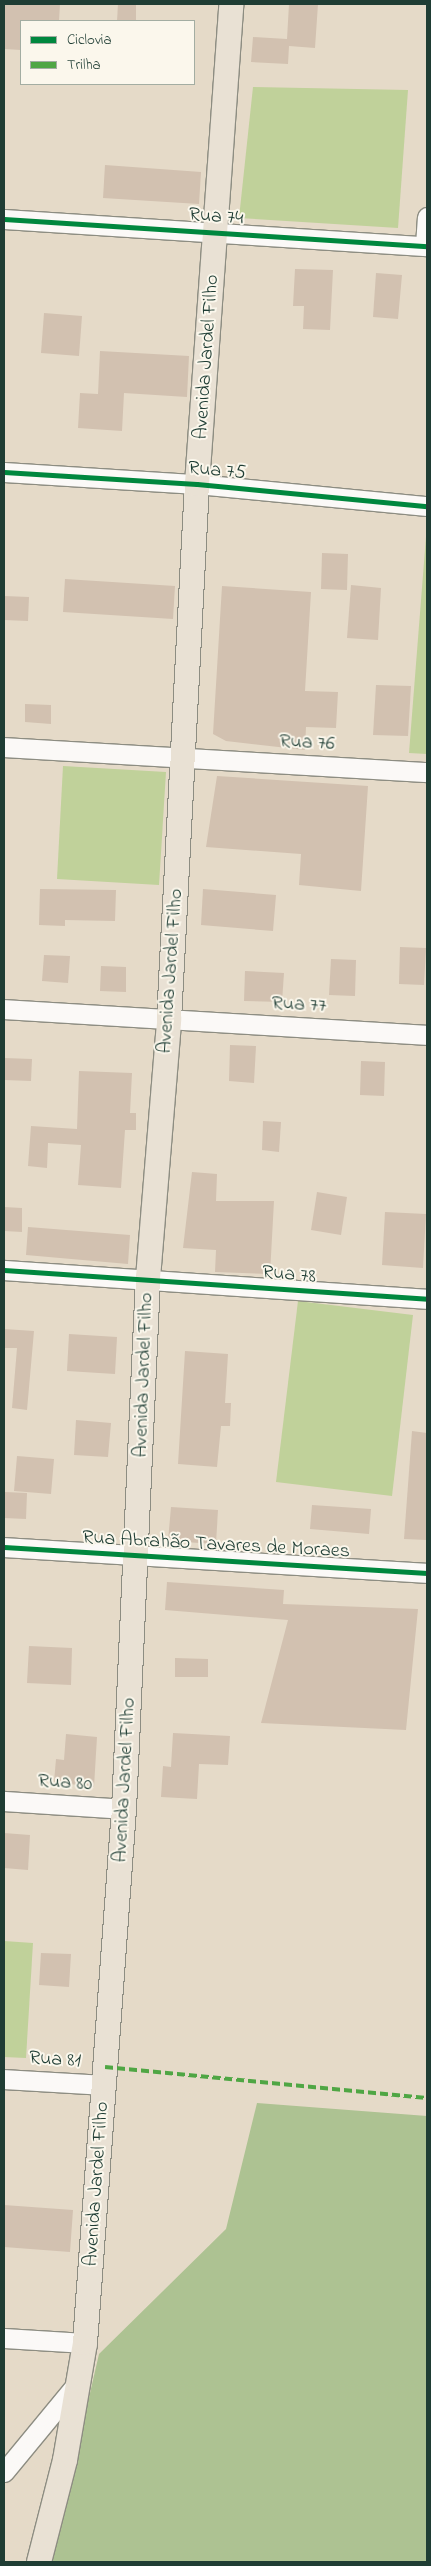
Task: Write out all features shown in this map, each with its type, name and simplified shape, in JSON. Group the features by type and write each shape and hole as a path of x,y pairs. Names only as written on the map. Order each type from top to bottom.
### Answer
{"main road":[{"name":"Avenida Jardel Filho","path":"40,2562 81,2378 86,2344 124,1809 138,1556 148,1278 169,1020 197,484 231,4"}],"street":[{"path":"426,246 427,217"},
{"name":"Rua 74","path":"4,219 426,246"},
{"name":"Rua 75","path":"4,472 197,484 427,506"},
{"name":"Rua 76","path":"4,747 427,772"},
{"name":"Rua 77","path":"4,1010 427,1035"},
{"name":"Rua 78","path":"4,1270 148,1278 427,1299"},
{"name":"Rua Abrahão Tavares de Moraes","path":"4,1547 427,1573"},
{"name":"Rua 80","path":"4,1801 124,1809"},
{"name":"Rua 81","path":"4,2079 104,2085"},
{"path":"4,2338 86,2344"},
{"path":"4,2472 81,2378"}],"green space":[{"path":"253,87 408,90 398,228 239,218"},
{"path":"427,524 427,754 409,753"},
{"path":"63,766 166,772 159,885 57,879"},
{"path":"298,1301 413,1315 392,1496 276,1482"},
{"path":"4,1941 33,1943 26,2058 4,2057"},
{"path":"257,2103 427,2116 427,2562 51,2562 99,2354 226,2229"}],"building":[{"path":"4,4 60,4 59,20 20,20 20,50 4,49"},
{"path":"118,4 136,4 136,20 117,20"},
{"path":"289,4 318,4 315,48 289,46 288,64 251,62 253,37 287,39"},
{"path":"105,165 201,172 199,204 103,198"},
{"path":"295,269 333,270 330,330 303,329 304,306 293,306"},
{"path":"376,273 402,275 398,319 373,317"},
{"path":"44,313 82,316 79,356 41,353"},
{"path":"100,351 189,356 187,397 124,393 122,431 78,428 80,393 98,394"},
{"path":"322,553 348,554 347,590 321,589"},
{"path":"65,579 175,586 173,619 63,612"},
{"path":"351,585 381,588 378,640 347,638"},
{"path":"222,586 311,592 305,691 338,692 336,728 306,727 305,750 226,741 213,734"},
{"path":"4,596 29,597 28,621 4,620"},
{"path":"376,685 411,686 408,736 373,735"},
{"path":"25,704 51,705 51,724 25,722"},
{"path":"217,776 368,786 361,891 299,885 301,854 206,847"},
{"path":"40,889 116,890 115,921 65,920 65,926 39,925"},
{"path":"203,889 276,895 273,931 201,925"},
{"path":"400,947 426,948 424,985 399,984"},
{"path":"44,955 70,956 68,983 42,981"},
{"path":"331,959 356,960 355,996 329,995"},
{"path":"101,966 126,967 126,992 100,991"},
{"path":"245,971 284,973 282,1002 244,1001"},
{"path":"230,1045 256,1046 254,1083 229,1081"},
{"path":"4,1058 32,1059 31,1081 4,1080"},
{"path":"361,1061 385,1062 384,1096 360,1095"},
{"path":"79,1071 132,1073 130,1113 136,1113 136,1130 125,1130 121,1188 78,1185 81,1145 48,1143 47,1168 28,1166 31,1126 77,1129"},
{"path":"263,1121 281,1122 279,1152 262,1150"},
{"path":"192,1172 217,1174 216,1201 274,1201 270,1274 215,1272 216,1250 183,1248"},
{"path":"317,1192 347,1197 341,1235 311,1230"},
{"path":"4,1207 22,1208 22,1232 4,1231"},
{"path":"385,1212 426,1214 423,1268 382,1265"},
{"path":"28,1227 130,1235 128,1264 26,1255"},
{"path":"4,1329 34,1331 27,1410 12,1408 17,1348 4,1348"},
{"path":"69,1334 117,1337 115,1374 67,1371"},
{"path":"185,1351 228,1354 225,1403 231,1403 230,1426 221,1426 217,1467 178,1464"},
{"path":"76,1420 111,1423 108,1457 74,1455"},
{"path":"412,1431 427,1433 427,1540 404,1539"},
{"path":"17,1456 54,1459 51,1494 14,1491"},
{"path":"5,1492 27,1493 26,1519 4,1518"},
{"path":"312,1505 371,1509 369,1534 310,1529"},
{"path":"171,1507 218,1510 216,1544 168,1541"},
{"path":"167,1582 284,1590 283,1604 418,1609 406,1730 261,1723 288,1620 165,1610"},
{"path":"29,1646 72,1648 71,1685 27,1683"},
{"path":"175,1658 208,1659 208,1677 175,1677"},
{"path":"173,1733 230,1736 228,1765 199,1764 197,1799 161,1797 163,1766 171,1767"},
{"path":"66,1734 97,1737 94,1787 54,1782 56,1759 64,1760"},
{"path":"4,1833 30,1835 28,1870 4,1868"},
{"path":"41,1953 71,1954 69,1987 39,1985"},
{"path":"4,2205 73,2210 70,2252 4,2247"}],"marked path":[{"path":"105,2067 427,2098"}],"cycle path":[{"path":"4,219 427,246"},
{"path":"4,472 197,484 427,506"},
{"path":"4,1270 427,1299"},
{"path":"4,1547 427,1573"}]}
